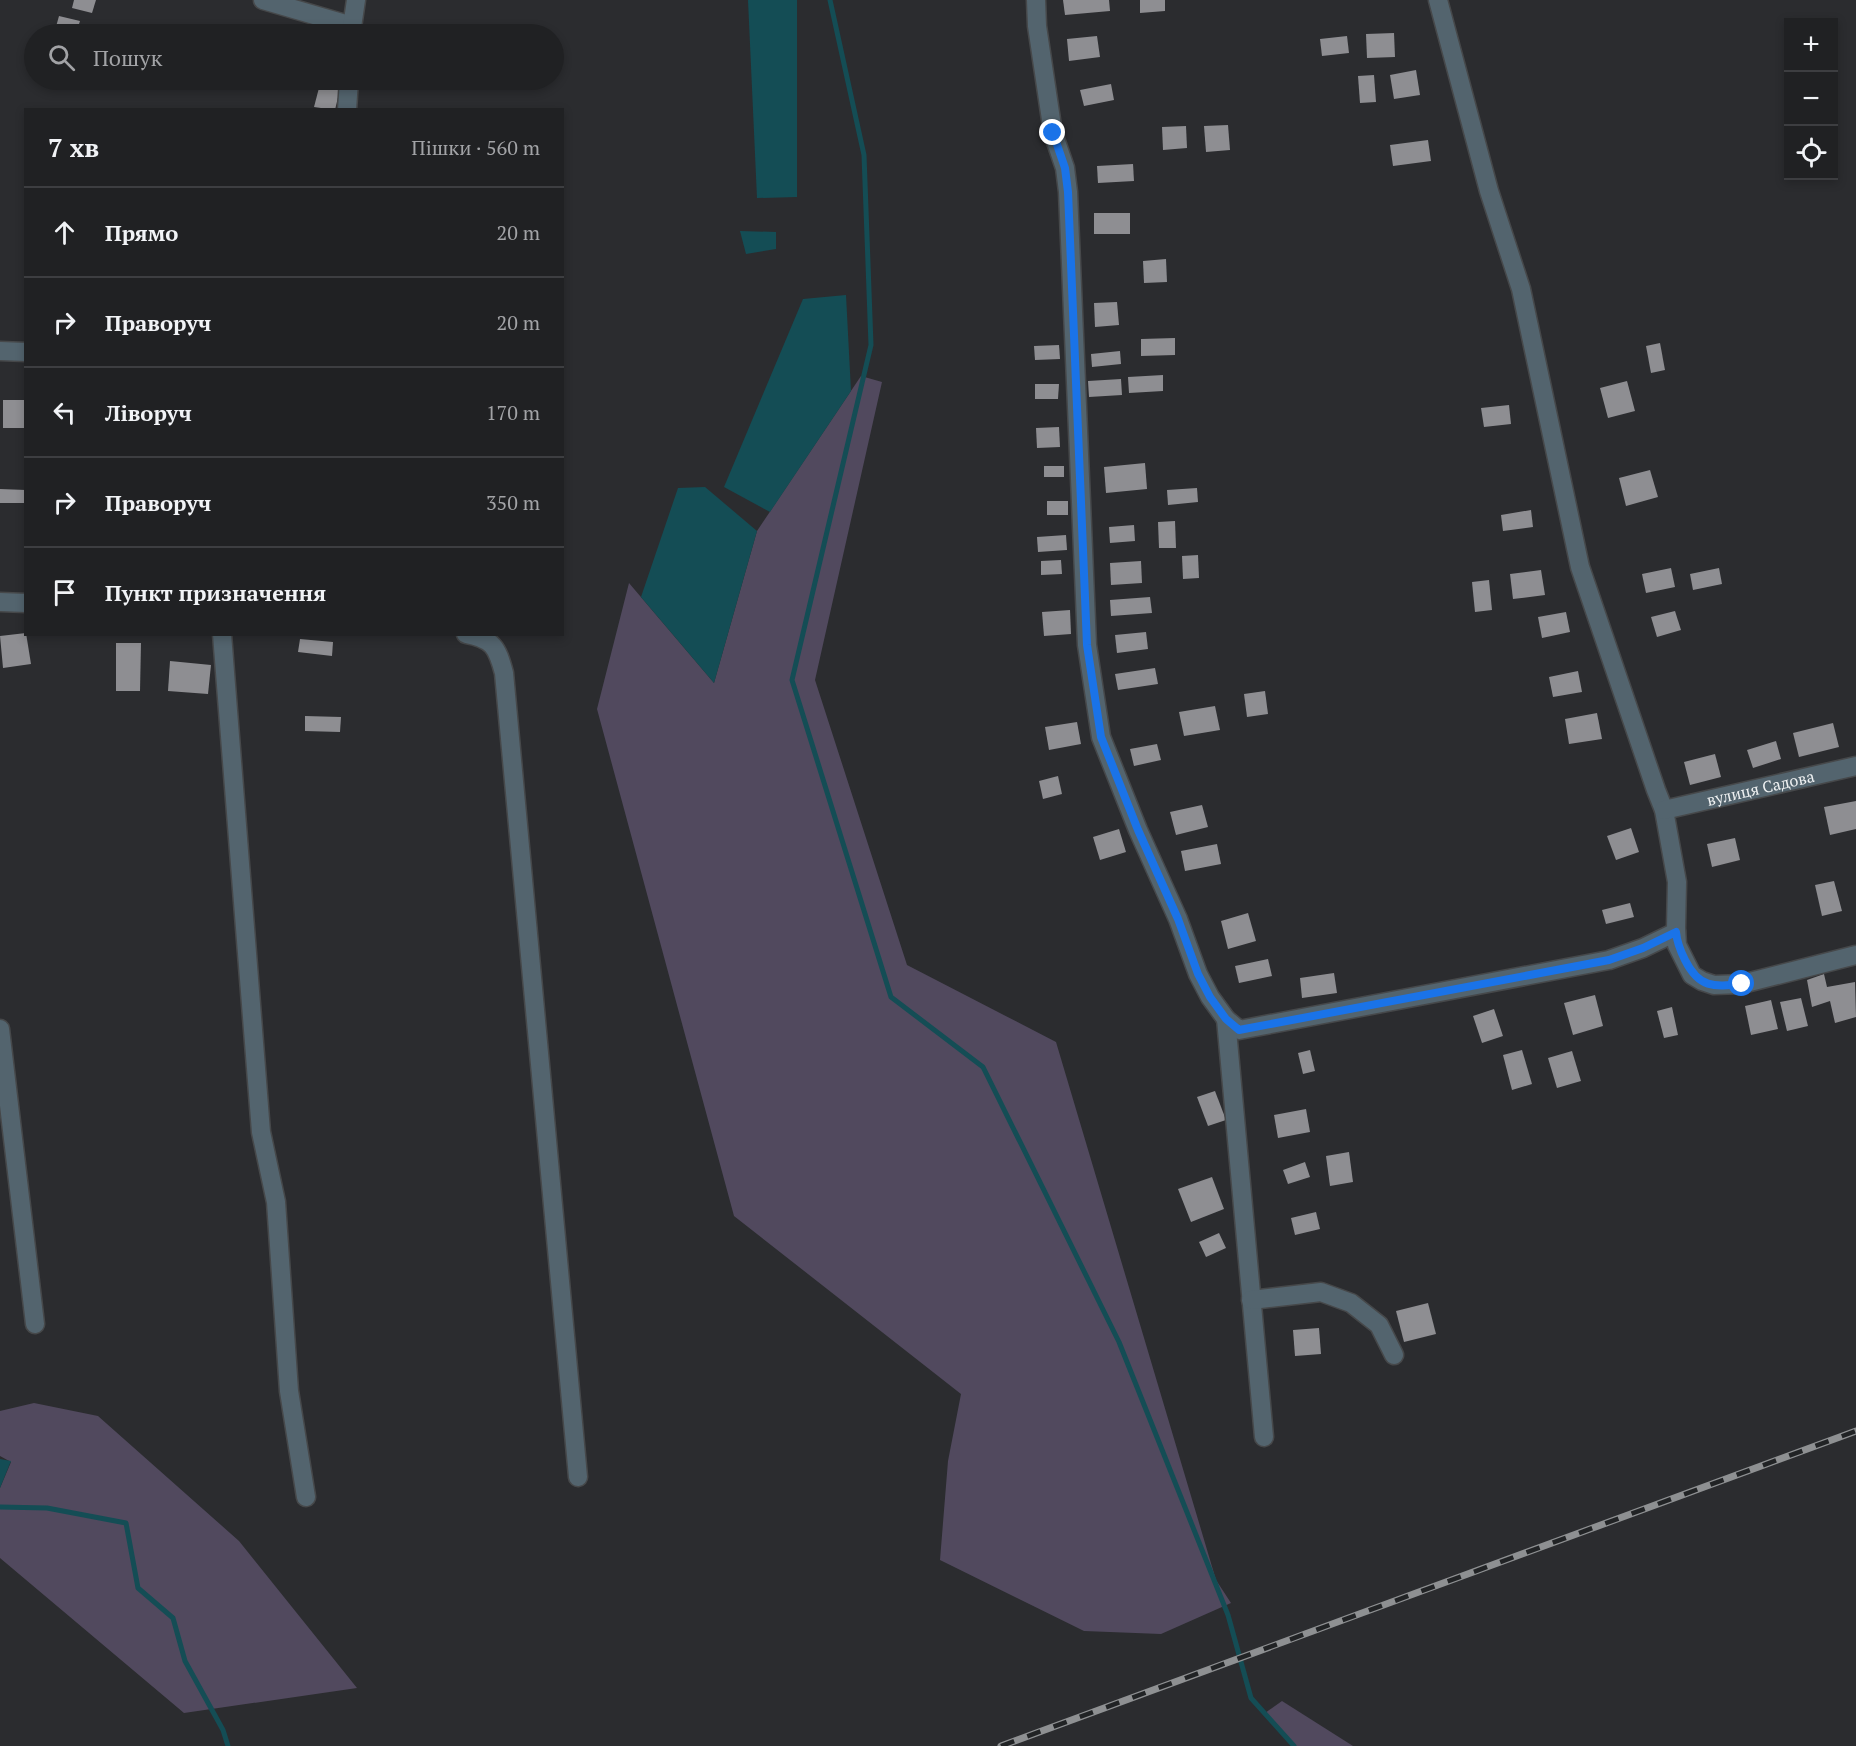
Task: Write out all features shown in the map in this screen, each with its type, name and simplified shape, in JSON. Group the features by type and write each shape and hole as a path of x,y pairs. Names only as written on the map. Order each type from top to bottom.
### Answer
{"street":[{"path":"263,0 333,24"},
{"path":"352,24 356,0"},
{"path":"1036,0 1037,26 1053,133 1065,168 1068,192 1087,645 1101,737 1138,830 1178,919 1198,974 1210,997 1226,1019 1239,1030 1609,960 1643,948 1676,932"},
{"path":"1438,0 1489,191 1521,289 1580,567 1664,810 1677,882 1677,945 1692,975 1714,985 1742,984 1856,955"},
{"path":"347,108 348,90"},
{"path":"0,351 24,352"},
{"path":"0,602 24,603"},
{"path":"222,636 261,1132 276,1202 289,1391 306,1497"},
{"path":"475,636 493,644 500,657 504,673 578,1477"},
{"name":"вулиця Садова","path":"1664,810 1856,766"},
{"path":"1226,1019 1264,1437"},
{"path":"0,1029 35,1324"},
{"path":"1251,1300 1322,1292 1351,1303 1378,1325 1395,1355"}],"shaded area":[{"path":"861,376 882,382 815,680 907,965 1056,1042 1216,1580 1231,1603 1161,1634 1084,1631 940,1560 948,1461 961,1394 734,1216 597,709 629,583 714,683 757,531"},
{"path":"34,1403 98,1416 239,1541 357,1688 184,1713 0,1558 0,1488 11,1462 0,1456 0,1411"},
{"path":"1282,1701 1353,1746 1294,1746 1265,1713"}],"water":[{"path":"748,0 797,0 797,197 757,198"},
{"path":"740,231 776,232 776,249 746,254"},
{"path":"846,295 851,391 770,512 724,487 803,299"},
{"path":"705,487 757,531 714,683 641,597 678,488"},
{"path":"0,1459 11,1461 0,1488"}],"building":[{"path":"74,0 96,0 92,13 72,8"},
{"path":"1063,0 1109,0 1110,11 1065,15"},
{"path":"1140,0 1165,0 1165,11 1140,13"},
{"path":"59,16 80,21 79,24 57,24"},
{"path":"1394,33 1395,57 1367,58 1366,34"},
{"path":"1097,36 1100,57 1069,61 1067,39"},
{"path":"1347,36 1349,53 1322,56 1320,39"},
{"path":"1416,70 1420,95 1394,99 1390,75"},
{"path":"1374,75 1376,102 1360,103 1358,76"},
{"path":"1111,84 1114,100 1084,106 1080,90"},
{"path":"318,90 340,90 335,108 314,107"},
{"path":"1228,125 1230,150 1206,152 1204,126"},
{"path":"1186,126 1187,148 1163,150 1162,127"},
{"path":"1428,140 1431,161 1393,166 1390,145"},
{"path":"1133,164 1134,181 1098,183 1097,166"},
{"path":"1094,213 1130,213 1130,234 1094,234"},
{"path":"1166,259 1167,282 1144,283 1143,261"},
{"path":"1117,302 1119,325 1095,327 1094,303"},
{"path":"1175,338 1175,355 1141,356 1141,339"},
{"path":"1660,343 1665,370 1651,373 1646,346"},
{"path":"1059,345 1060,359 1035,360 1034,346"},
{"path":"1120,351 1121,364 1092,367 1091,354"},
{"path":"1163,375 1163,391 1129,393 1128,377"},
{"path":"1121,379 1122,395 1089,397 1088,381"},
{"path":"1627,381 1635,411 1608,418 1600,388"},
{"path":"1035,384 1059,384 1058,399 1035,399"},
{"path":"3,400 24,400 24,428 3,428"},
{"path":"1509,405 1511,424 1484,427 1481,408"},
{"path":"1059,427 1060,447 1037,448 1036,428"},
{"path":"1145,463 1147,489 1106,493 1104,467"},
{"path":"1044,466 1064,466 1064,477 1044,477"},
{"path":"1650,470 1658,497 1626,506 1619,478"},
{"path":"1197,488 1198,502 1168,505 1167,490"},
{"path":"0,489 24,490 24,503 0,503"},
{"path":"1047,501 1068,501 1068,515 1047,515"},
{"path":"1531,510 1533,527 1503,531 1501,515"},
{"path":"1175,521 1176,548 1159,548 1158,522"},
{"path":"1134,525 1135,541 1110,543 1109,527"},
{"path":"1066,535 1067,550 1038,552 1037,537"},
{"path":"1198,555 1199,578 1183,579 1182,556"},
{"path":"1061,560 1062,574 1041,575 1041,561"},
{"path":"1141,561 1142,583 1111,585 1110,563"},
{"path":"1671,568 1675,587 1646,593 1642,574"},
{"path":"1719,568 1722,584 1693,590 1690,574"},
{"path":"1541,570 1545,595 1513,599 1510,574"},
{"path":"1489,580 1492,610 1475,612 1472,582"},
{"path":"1150,597 1152,613 1111,616 1110,600"},
{"path":"1070,610 1071,634 1044,636 1042,612"},
{"path":"1675,611 1681,630 1657,637 1651,617"},
{"path":"1566,612 1570,632 1542,638 1538,617"},
{"path":"1146,632 1148,649 1117,653 1115,635"},
{"path":"24,633 24,636 26,636 31,664 3,668 0,636"},
{"path":"300,639 333,642 332,656 298,652"},
{"path":"116,643 141,643 140,691 116,691"},
{"path":"170,661 211,665 208,694 168,691"},
{"path":"1155,668 1158,684 1118,690 1115,674"},
{"path":"1578,671 1582,692 1553,697 1549,677"},
{"path":"1265,691 1268,714 1247,717 1244,694"},
{"path":"1215,706 1220,730 1184,736 1179,712"},
{"path":"1597,713 1602,739 1569,744 1565,719"},
{"path":"305,716 341,717 340,732 305,731"},
{"path":"1077,722 1081,744 1049,750 1045,727"},
{"path":"1833,723 1839,747 1799,757 1793,733"},
{"path":"1776,741 1781,759 1753,768 1747,750"},
{"path":"1157,744 1161,760 1134,766 1130,749"},
{"path":"1715,754 1721,777 1690,785 1684,762"},
{"path":"1058,776 1062,794 1043,799 1039,781"},
{"path":"1856,801 1856,829 1830,835 1824,807"},
{"path":"1202,805 1208,827 1176,835 1170,812"},
{"path":"1631,828 1639,852 1616,860 1607,836"},
{"path":"1119,829 1126,852 1100,860 1093,837"},
{"path":"1735,838 1740,860 1712,867 1707,844"},
{"path":"1217,844 1221,864 1185,871 1181,851"},
{"path":"1834,881 1842,911 1822,916 1815,885"},
{"path":"1630,903 1634,917 1606,924 1602,910"},
{"path":"1248,913 1256,941 1228,949 1221,921"},
{"path":"1268,959 1272,976 1239,983 1235,966"},
{"path":"1334,973 1337,993 1302,998 1300,978"},
{"path":"1824,974 1827,987 1855,982 1856,1017 1835,1023 1830,1001 1812,1007 1807,980"},
{"path":"1595,995 1603,1026 1573,1035 1564,1003"},
{"path":"1801,998 1808,1026 1787,1031 1780,1002"},
{"path":"1771,1000 1778,1029 1751,1035 1745,1006"},
{"path":"1672,1007 1678,1035 1664,1038 1657,1011"},
{"path":"1494,1009 1503,1036 1482,1043 1473,1016"},
{"path":"1310,1050 1315,1071 1303,1074 1298,1053"},
{"path":"1522,1050 1532,1084 1512,1090 1503,1055"},
{"path":"1572,1051 1581,1081 1557,1088 1548,1058"},
{"path":"1215,1091 1226,1120 1208,1126 1197,1097"},
{"path":"1306,1109 1310,1132 1278,1138 1274,1115"},
{"path":"1349,1152 1353,1182 1330,1186 1326,1156"},
{"path":"1305,1162 1310,1177 1288,1184 1283,1170"},
{"path":"1212,1177 1224,1209 1191,1222 1178,1189"},
{"path":"1316,1212 1320,1229 1295,1235 1291,1218"},
{"path":"1219,1233 1226,1248 1206,1257 1199,1242"},
{"path":"1428,1303 1436,1334 1404,1342 1396,1311"},
{"path":"1319,1328 1321,1354 1295,1356 1293,1330"}],"waterway":[{"path":"830,0 864,155 871,345 792,680 891,997 983,1067 1119,1342 1228,1615 1251,1698 1294,1746"},
{"path":"0,1507 47,1508 126,1523 138,1588 173,1618 185,1661 223,1730 228,1746"}],"railway":[{"path":"1001,1746 1856,1431"}],"route":[{"path":"1053,133 1065,168 1068,192 1087,645 1101,737 1138,830 1178,919 1198,974 1210,997 1226,1019 1239,1030 1609,960 1643,948 1676,932 1677,945 1692,975 1714,985 1742,984"}]}
